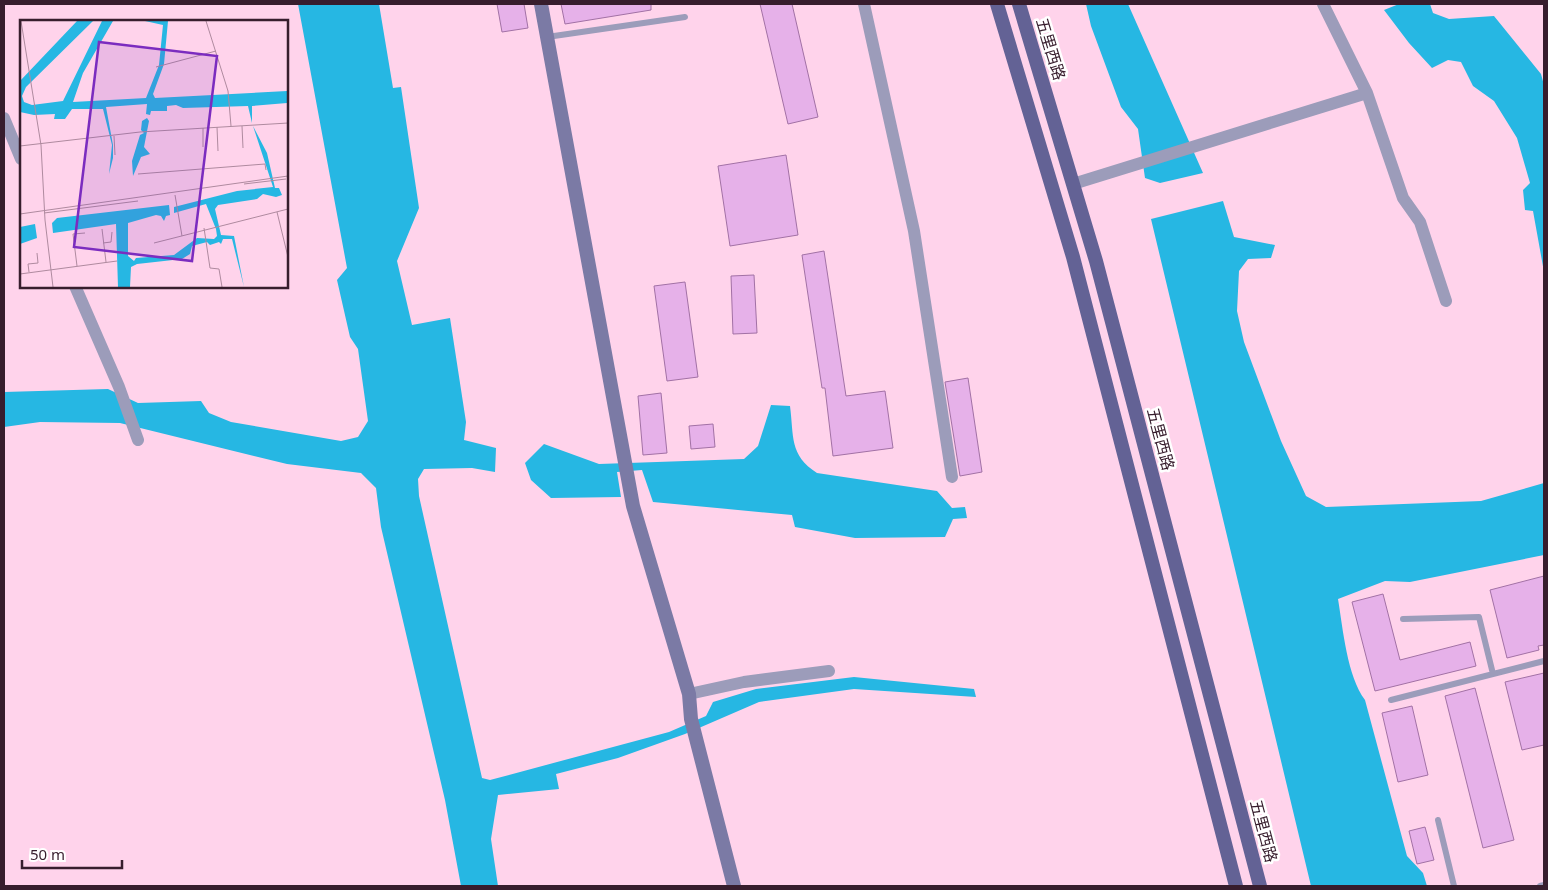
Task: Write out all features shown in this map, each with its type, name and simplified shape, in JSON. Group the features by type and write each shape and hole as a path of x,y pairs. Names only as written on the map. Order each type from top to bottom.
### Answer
{"main road":[{"path":"541,4 633,506 689,694 691,720 734,886"},
{"path":"996,4 1074,257 1236,886"},
{"name":"五里西路","path":"1020,4 1099,271 1260,886"}],"street":[{"path":"864,4 914,231 952,476"},
{"path":"1322,4 1367,93 1404,198 1420,222 1446,301"},
{"path":"1073,184 1367,93"},
{"path":"4,118 20,157"},
{"path":"76,288 118,387 136,435"},
{"path":"689,694 744,682 828,671"}],"lane":[{"path":"547,37 685,17"},
{"path":"1402,619 1479,617 1493,674"},
{"path":"1391,700 1544,660"},
{"path":"1438,820 1454,886"},
{"path":"1540,886 1544,885"}],"water":[{"path":"298,4 379,4 393,88 401,87 419,208 397,261 412,325 450,318 466,422 464,440 496,448 495,472 472,468 424,469 418,479 419,496 482,778 490,780 669,732 706,716 713,702 756,689 854,677 974,689 976,697 854,689 759,702 685,734 618,758 556,774 559,789 498,795 491,839 498,886 461,886 445,800 381,527 376,488 361,473 287,464 120,423 40,422 4,427 4,392 108,389 138,403 201,401 209,413 231,422 341,441 358,437 368,421 358,349 350,337 337,280 347,268"},
{"path":"1086,4 1128,4 1203,173 1160,183 1145,178 1138,129 1121,107 1091,26"},
{"path":"1399,4 1430,4 1433,13 1449,19 1494,16 1541,74 1544,85 1544,272 1533,211 1525,210 1523,190 1530,183 1517,138 1494,101 1473,86 1461,62 1448,60 1432,68 1409,43 1384,10"},
{"path":"1223,201 1234,237 1275,245 1271,258 1248,259 1239,271 1237,311 1244,342 1281,441 1306,496 1326,507 1481,501 1544,483 1544,555 1410,582 1385,581 1338,599 1350,665 1359,690 1365,700 1407,856 1423,873 1427,886 1311,886 1151,219"},
{"path":"771,405 790,406 793,436 797,452 808,466 817,473 937,491 952,508 965,507 967,518 953,519 945,537 855,538 795,527 792,515 653,502 642,470 617,472 621,497 551,498 531,480 525,463 544,444 599,464 744,459 758,446"}],"building":[{"path":"497,4 524,4 528,28 502,32"},
{"path":"561,4 651,4 651,10 565,24"},
{"path":"760,4 792,4 818,117 788,124"},
{"path":"786,155 798,235 730,246 718,166"},
{"path":"824,251 846,396 885,391 893,448 833,456 825,388 822,388 802,255"},
{"path":"754,275 757,333 733,334 731,276"},
{"path":"685,282 698,377 667,381 654,286"},
{"path":"968,378 982,472 960,476 945,382"},
{"path":"661,393 667,453 643,455 638,396"},
{"path":"713,424 715,447 691,449 689,426"},
{"path":"1544,576 1544,645 1538,646 1539,650 1507,658 1490,590"},
{"path":"1383,594 1400,660 1470,642 1476,666 1375,691 1352,602"},
{"path":"1544,673 1544,745 1522,750 1505,682"},
{"path":"1475,688 1514,840 1483,848 1445,696"},
{"path":"1412,706 1428,775 1398,782 1382,713"},
{"path":"1425,827 1434,860 1417,864 1409,831"}]}
